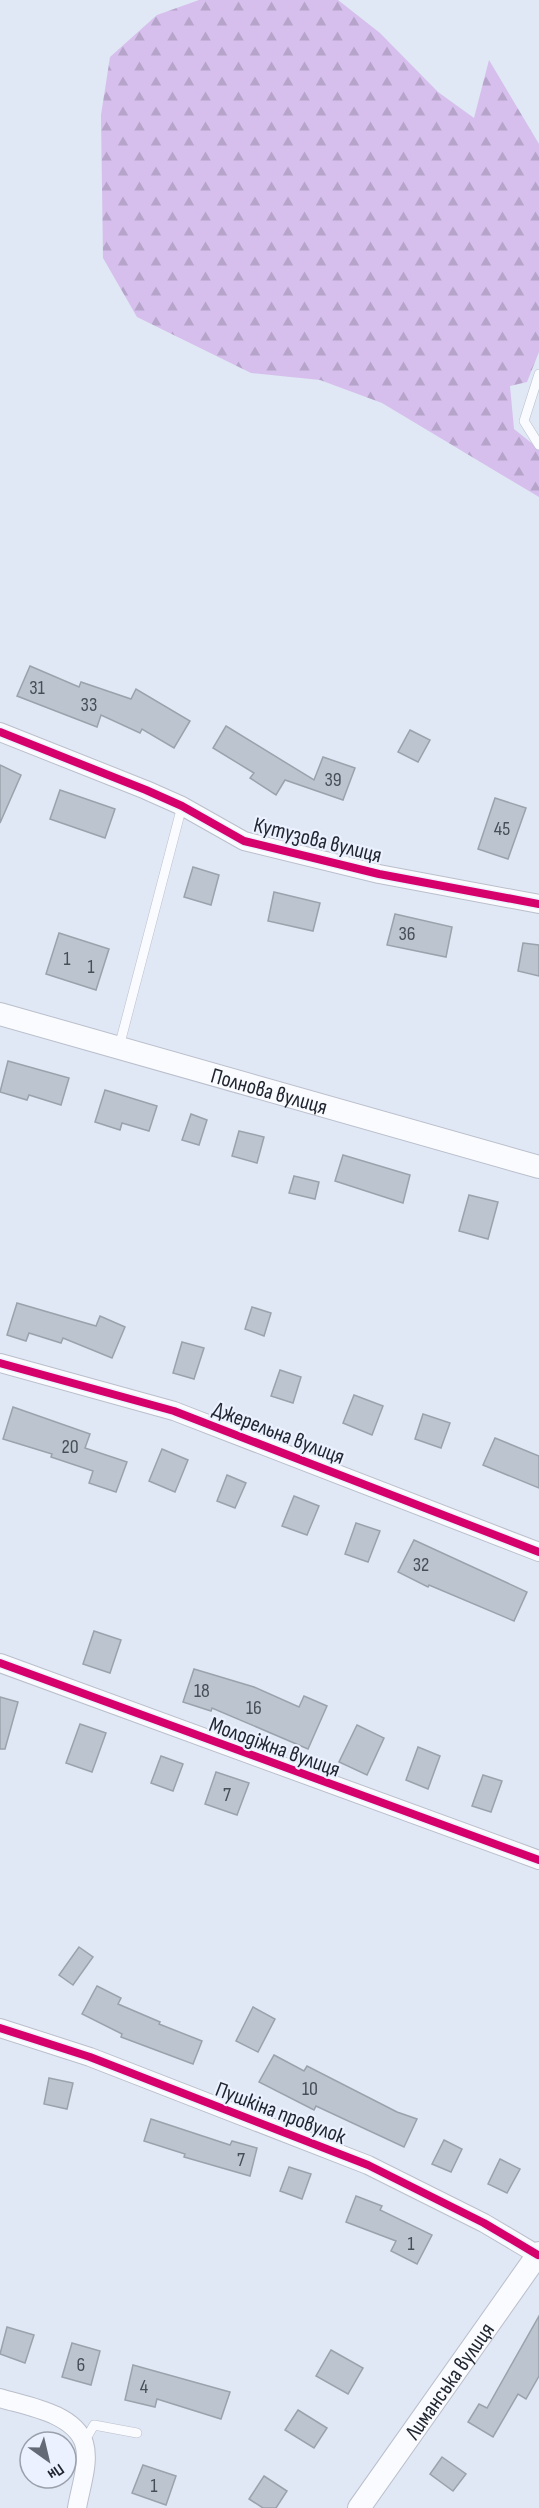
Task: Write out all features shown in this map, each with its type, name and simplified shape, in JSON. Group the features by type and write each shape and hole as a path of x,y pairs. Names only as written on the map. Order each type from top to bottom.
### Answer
{"street":[{"name":"Кутузова вулиця","path":"0,732 182,806 244,841 379,874 539,904"},
{"name":"Полнова вулиця","path":"0,1014 539,1167"},
{"name":"Джерельна вулиця","path":"0,1363 174,1411 539,1552"},
{"name":"Молодіжна вулиця","path":"0,1663 539,1860"},
{"name":"Пушкіна провулок","path":"0,2028 90,2057 368,2165 484,2223 538,2254"},
{"name":"Лиманська вулиця","path":"359,2508 538,2254"},
{"path":"0,2398 61,2419 84,2442 85,2461 77,2508"}],"lane":[{"path":"539,374 524,421 539,445"},
{"path":"119,1047 182,806"},
{"path":"84,2442 94,2425 137,2433"}],"green space":[{"path":"199,0 338,0 380,33 438,92 474,118 489,60 539,144 539,352 527,382 510,386 514,429 539,449 539,497 382,403 320,380 251,373 137,317 103,258 101,115 110,57 157,15"}],"building":[{"path":"30,666 79,687 81,682 131,699 136,689 190,721 174,748 142,729 140,733 101,715 97,727 17,696"},
{"path":"226,726 314,780 323,757 355,768 343,800 285,780 276,795 250,778 254,773 213,748"},
{"path":"410,730 430,740 418,762 398,752"},
{"path":"0,765 21,775 0,823"},
{"path":"60,790 115,809 105,838 50,819"},
{"path":"495,798 526,808 508,859 478,849"},
{"path":"193,867 219,875 211,905 184,897"},
{"path":"274,892 320,903 313,931 268,921"},
{"path":"395,914 452,927 446,957 387,945"},
{"path":"59,933 109,949 96,990 46,974"},
{"path":"523,943 539,945 539,976 518,971"},
{"path":"8,1061 69,1078 61,1105 29,1095 27,1100 0,1092"},
{"path":"105,1090 157,1106 149,1131 122,1123 120,1130 95,1122"},
{"path":"191,1114 207,1120 199,1145 182,1140"},
{"path":"239,1131 264,1137 257,1163 232,1156"},
{"path":"343,1155 410,1175 403,1203 335,1181"},
{"path":"294,1176 319,1182 315,1199 289,1193"},
{"path":"469,1195 498,1202 488,1239 459,1231"},
{"path":"17,1303 96,1326 100,1316 125,1327 112,1358 63,1338 61,1343 29,1333 26,1341 7,1335"},
{"path":"252,1307 271,1313 264,1336 245,1329"},
{"path":"182,1342 204,1348 194,1379 173,1373"},
{"path":"280,1370 301,1377 293,1403 271,1396"},
{"path":"354,1395 383,1406 372,1435 343,1423"},
{"path":"13,1407 90,1434 85,1448 127,1462 116,1492 89,1483 93,1471 51,1457 52,1454 3,1439"},
{"path":"423,1414 450,1423 441,1448 415,1439"},
{"path":"495,1438 539,1456 539,1488 483,1465"},
{"path":"162,1449 188,1460 175,1492 149,1481"},
{"path":"227,1475 246,1483 235,1508 217,1501"},
{"path":"294,1496 319,1506 307,1535 282,1526"},
{"path":"356,1523 380,1531 368,1562 345,1554"},
{"path":"414,1540 527,1592 514,1621 429,1585 428,1587 398,1572"},
{"path":"94,1631 121,1640 110,1673 83,1664"},
{"path":"194,1669 254,1687 299,1707 304,1696 327,1706 308,1749 212,1708 211,1711 183,1702"},
{"path":"0,1697 18,1702 5,1749 0,1749"},
{"path":"80,1724 106,1733 92,1772 66,1763"},
{"path":"357,1725 384,1738 367,1775 339,1762"},
{"path":"418,1747 440,1756 428,1789 406,1780"},
{"path":"161,1756 183,1764 173,1791 151,1783"},
{"path":"216,1772 249,1783 237,1815 205,1804"},
{"path":"483,1775 502,1781 491,1812 472,1806"},
{"path":"79,1947 93,1957 73,1985 59,1975"},
{"path":"97,1986 121,1998 118,2004 202,2041 193,2064 121,2037 122,2034 82,2014"},
{"path":"253,2007 275,2019 258,2052 236,2041"},
{"path":"274,2055 304,2071 307,2066 397,2112 417,2119 404,2147 316,2106 314,2110 259,2082"},
{"path":"49,2078 73,2083 67,2109 44,2104"},
{"path":"151,2119 230,2145 232,2141 257,2148 250,2176 184,2157 185,2154 144,2141"},
{"path":"444,2140 462,2149 451,2172 432,2164"},
{"path":"500,2159 520,2169 507,2193 488,2184"},
{"path":"289,2167 311,2174 302,2199 280,2191"},
{"path":"356,2196 382,2206 380,2210 432,2235 417,2264 391,2251 396,2241 346,2222"},
{"path":"539,2316 539,2376 526,2399 518,2394 493,2437 468,2422 479,2404 487,2408"},
{"path":"7,2327 34,2335 25,2363 0,2354"},
{"path":"72,2343 100,2351 91,2385 62,2377"},
{"path":"331,2350 363,2368 348,2394 316,2376"},
{"path":"133,2365 230,2392 221,2419 157,2399 155,2407 125,2400"},
{"path":"298,2410 327,2428 314,2448 285,2430"},
{"path":"442,2457 466,2474 453,2491 430,2474"},
{"path":"143,2465 176,2476 166,2505 132,2493"},
{"path":"264,2476 287,2491 276,2508 263,2508 249,2499"}],"cycle path":[{"path":"0,732 182,806 244,841 379,874 539,904"},
{"path":"0,1363 174,1411 539,1552"},
{"path":"0,1663 539,1860"},
{"path":"0,2028 90,2057 368,2165 484,2223 538,2255"}]}
